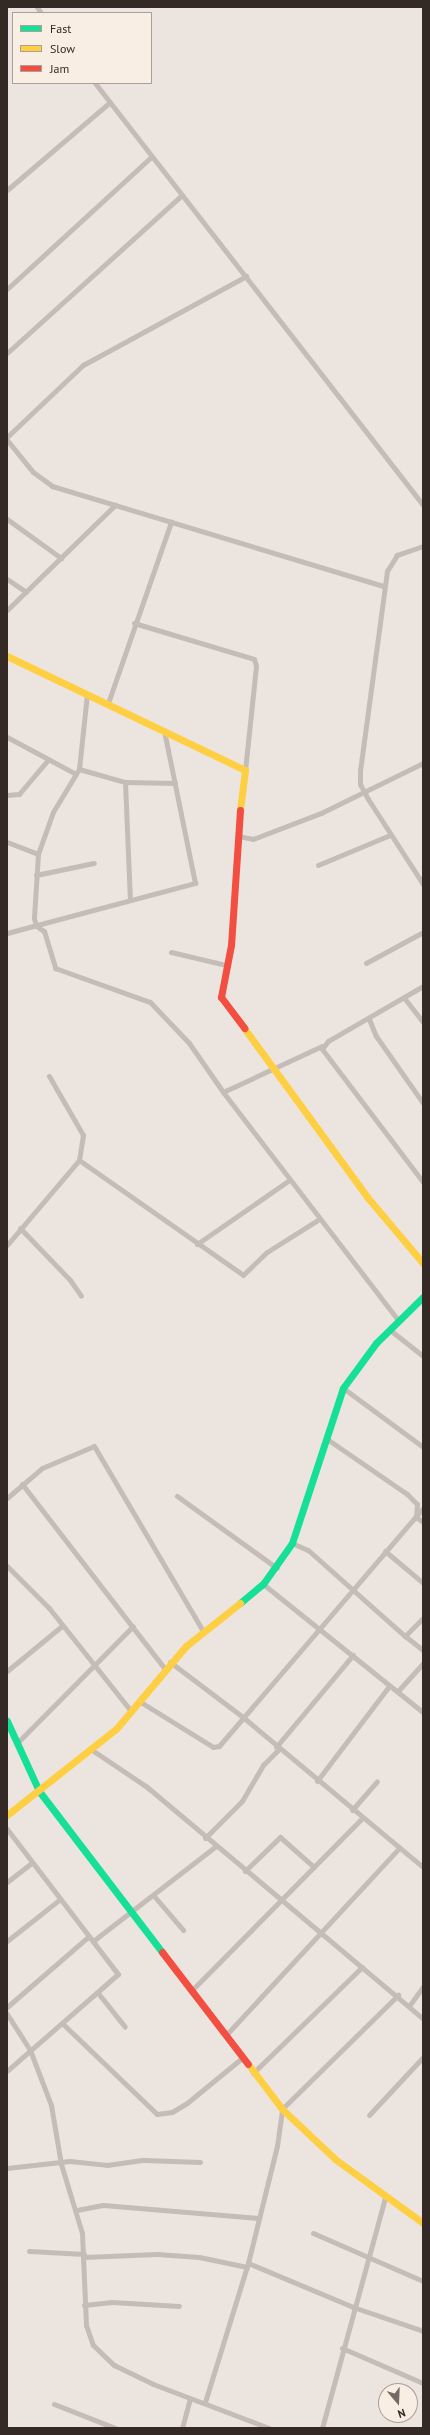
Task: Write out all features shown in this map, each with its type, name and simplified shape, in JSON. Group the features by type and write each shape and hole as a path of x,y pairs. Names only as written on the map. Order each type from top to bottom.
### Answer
{"street":[{"path":"96,84 181,196 246,276 423,505"},
{"path":"7,190 110,102"},
{"path":"7,289 151,157"},
{"path":"7,353 181,196"},
{"path":"7,437 83,366 246,276"},
{"path":"7,440 42,480 115,505 383,586"},
{"path":"7,610 115,505"},
{"path":"7,519 61,558"},
{"path":"108,703 134,623 171,522"},
{"path":"423,546 392,559 383,586 360,770 364,793 423,884"},
{"path":"7,579 26,592"},
{"path":"134,623 254,659 256,666 238,836 231,945 221,997 225,1006 275,1069 368,1198 423,1263"},
{"path":"7,656 108,703 245,770"},
{"path":"36,926 36,875 38,854 54,812 78,772 87,694"},
{"path":"7,933 196,882 164,730"},
{"path":"7,737 47,761 78,772 125,782 175,783"},
{"path":"7,795 19,794 47,761"},
{"path":"238,836 253,839 364,793 423,763"},
{"path":"125,782 130,900"},
{"path":"318,865 390,834"},
{"path":"7,842 38,854"},
{"path":"36,875 94,863"},
{"path":"36,926 44,930 55,968 150,1002 189,1043 288,1181 399,1321"},
{"path":"366,963 423,932"},
{"path":"171,952 226,965"},
{"path":"223,1092 322,1046 405,999 423,986"},
{"path":"405,999 423,1022"},
{"path":"369,1019 376,1036 423,1103"},
{"path":"322,1046 326,1058 423,1182"},
{"path":"7,1245 79,1160 82,1135 49,1076"},
{"path":"79,1160 243,1275 267,1252 319,1219"},
{"path":"197,1244 288,1181"},
{"path":"20,1228 70,1280 81,1296"},
{"path":"7,1815 92,1750 131,1711 170,1662 203,1631 263,1584 277,1568 292,1543 343,1388 390,1330 423,1297"},
{"path":"390,1330 423,1356"},
{"path":"343,1388 423,1447"},
{"path":"327,1439 407,1494 417,1504 416,1517"},
{"path":"7,1498 42,1468 83,1449 96,1448 203,1631"},
{"path":"22,1484 165,1669"},
{"path":"177,1496 277,1568"},
{"path":"139,1701 213,1747 219,1746 351,1589 423,1508"},
{"path":"416,1517 423,1522"},
{"path":"292,1543 308,1550 405,1636 423,1650"},
{"path":"385,1551 423,1583"},
{"path":"7,1566 63,1625 131,1711"},
{"path":"263,1584 423,1712"},
{"path":"405,1636 423,1618"},
{"path":"7,1670 63,1625"},
{"path":"18,1742 132,1626"},
{"path":"205,1838 242,1801 263,1766 353,1655"},
{"path":"170,1662 244,1718 317,1781 423,1867"},
{"path":"398,1691 423,1663"},
{"path":"317,1781 389,1686"},
{"path":"7,1721 40,1790 226,2035 253,2073 282,2109 335,2159 385,2198 423,2223"},
{"path":"92,1750 146,1787 319,1934 398,1995 423,2019"},
{"path":"352,1810 377,1781"},
{"path":"192,1990 283,1902 314,1867 362,1818"},
{"path":"7,1829 59,1900 118,1974 63,2024 30,2050 7,2071"},
{"path":"245,1871 280,1836 314,1867"},
{"path":"93,1941 133,1913 216,1846"},
{"path":"226,2035 399,1848"},
{"path":"7,1882 31,1863"},
{"path":"154,1896 183,1930"},
{"path":"7,1941 59,1900"},
{"path":"7,2007 89,1936"},
{"path":"253,2073 362,1967"},
{"path":"409,2006 423,1986"},
{"path":"98,1993 125,2027"},
{"path":"205,2402 247,2265 277,2146 282,2109 398,1995"},
{"path":"7,2014 30,2050 49,2099 61,2164 77,2210 84,2256 84,2305 89,2338 101,2354 114,2365 190,2399 205,2402 269,2428"},
{"path":"63,2024 157,2114 172,2112 187,2103 242,2058"},
{"path":"369,2115 423,2057"},
{"path":"7,2168 86,2161 107,2164 144,2160 200,2162"},
{"path":"322,2428 365,2259 385,2198"},
{"path":"77,2210 103,2205 258,2218"},
{"path":"313,2233 365,2259 423,2281"},
{"path":"29,2251 84,2256 171,2255 247,2265 353,2307 423,2331"},
{"path":"84,2305 112,2302 179,2306"},
{"path":"342,2348 423,2383"},
{"path":"182,2428 190,2399"},
{"path":"54,2404 115,2428"}],"traffic: fast":[{"path":"240,1603 263,1584 292,1543 343,1388 376,1343 423,1297"},
{"path":"7,1721 39,1791 162,1952"}],"traffic: slow":[{"path":"7,656 245,770 240,810"},
{"path":"244,1028 368,1198 423,1263"},
{"path":"7,1815 116,1729 186,1646 240,1603"},
{"path":"248,2064 282,2109 335,2159 423,2223"}],"traffic: jam":[{"path":"240,810 231,945 221,997 244,1028"},
{"path":"162,1952 248,2064"}]}
